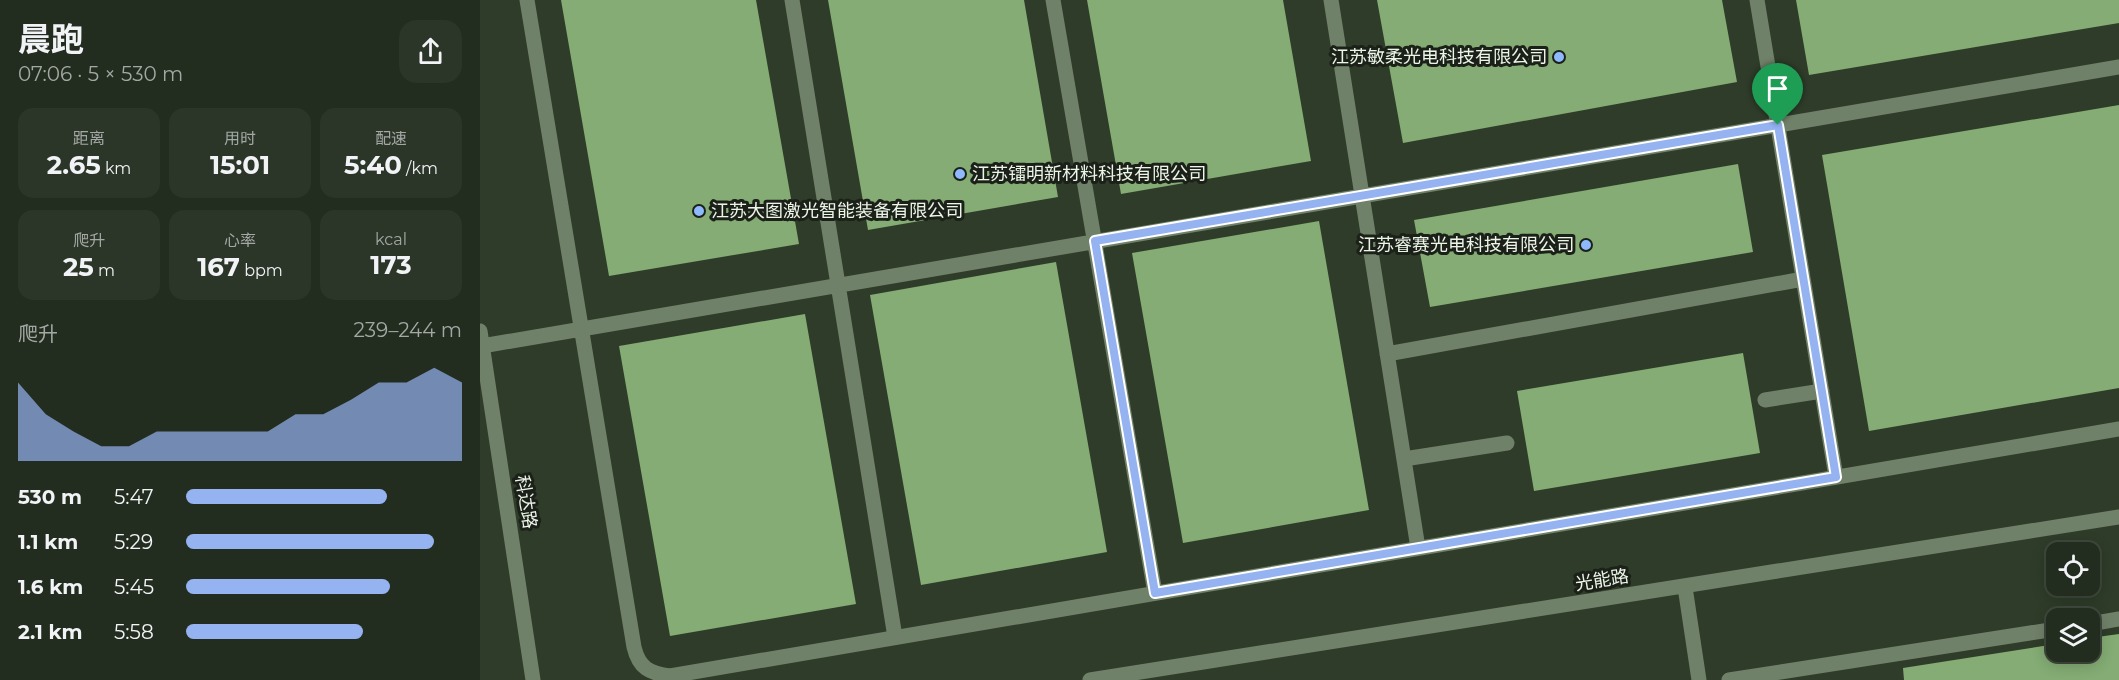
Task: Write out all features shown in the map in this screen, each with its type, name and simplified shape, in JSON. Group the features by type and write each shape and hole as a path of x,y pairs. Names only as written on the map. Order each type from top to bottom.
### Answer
{"street":[{"path":"527,0 634,647 637,660 648,671 670,676 2119,429"},
{"path":"792,0 895,637"},
{"path":"1053,0 1155,593"},
{"path":"1331,0 1418,548"},
{"path":"1757,0 1836,477"},
{"path":"481,338 582,329 2119,67"},
{"path":"1387,354 1803,279"},
{"name":"科达路","path":"481,338 533,680"},
{"path":"1765,400 1822,391"},
{"path":"1404,459 1507,443"},
{"name":"光能路","path":"1090,680 2119,517"},
{"path":"1685,587 1699,680"},
{"path":"2100,622 2119,619"},
{"path":"1729,680 2046,631"}],"building":[{"path":"561,0 756,0 799,244 609,276"},
{"path":"828,0 1024,0 1058,197 868,230"},
{"path":"1087,0 1283,0 1311,161 1121,194"},
{"path":"1377,0 1722,0 1737,82 1403,143"},
{"path":"1796,0 2119,0 2119,23 1809,75"},
{"path":"2119,105 2119,388 1869,431 1822,155"},
{"path":"1738,164 1753,252 1430,307 1414,220"},
{"path":"1319,221 1369,510 1183,543 1132,253"},
{"path":"1056,262 1107,552 921,585 870,295"},
{"path":"805,314 856,604 670,636 619,346"},
{"path":"1743,353 1760,453 1534,491 1517,391"},
{"path":"2119,634 2119,680 1904,680 1903,668 2046,646 2046,662 2100,662 2100,637"}],"place":[{"name":"江苏敏柔光电科技有限公司","path":"1559,57"},
{"name":"江苏镭明新材料科技有限公司","path":"960,174"},
{"name":"江苏大图激光智能装备有限公司","path":"699,211"},
{"name":"江苏睿赛光电科技有限公司","path":"1586,245"}],"route":[{"path":"1778,125 1836,477 1155,593 1095,241 1778,125"}]}
